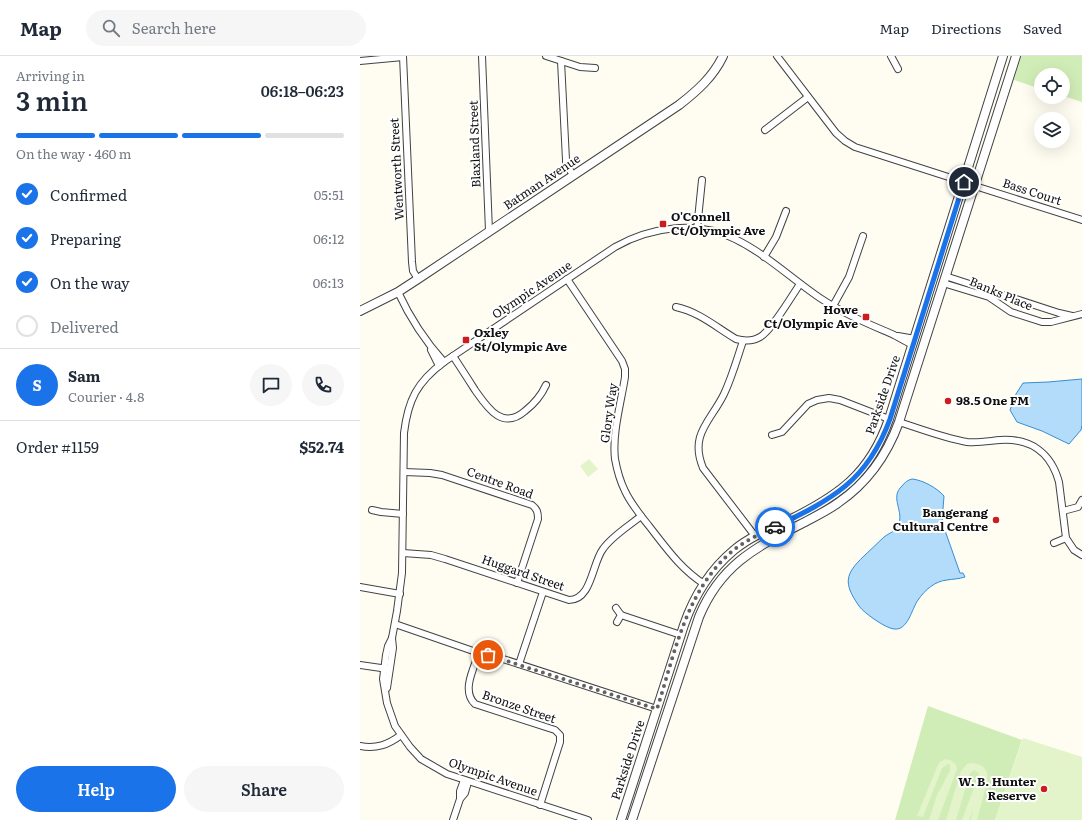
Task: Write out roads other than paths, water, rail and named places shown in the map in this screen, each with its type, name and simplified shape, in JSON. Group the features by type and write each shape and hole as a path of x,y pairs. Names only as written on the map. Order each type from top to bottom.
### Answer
{"street":[{"path":"360,61 403,56"},
{"name":"Wentworth Street","path":"403,56 412,262 413,271 418,279"},
{"name":"Blaxland Street","path":"482,56 489,231"},
{"path":"546,56 580,67 595,68"},
{"name":"Batman Avenue","path":"360,311 398,292 690,97 714,72 723,56"},
{"path":"777,56 836,133 850,144 974,186"},
{"path":"891,56 898,69"},
{"name":"Parkside Drive","path":"621,820 681,635 692,605 704,584 715,568 741,545 755,536 818,505 850,483 869,461 878,446 890,419 1003,56"},
{"name":"Parkside Drive","path":"632,820 698,617 713,589 728,571 761,545 837,504 866,479 885,453 899,422 1016,56"},
{"path":"561,61 566,160 569,170 573,176"},
{"path":"765,130 808,97"},
{"path":"697,229 702,180"},
{"name":"Bass Court","path":"974,186 1082,220"},
{"path":"764,257 776,237 786,211"},
{"name":"Olympic Avenue","path":"588,820 447,774 421,759 401,735 391,715 386,692 387,669 393,648 392,638 400,594 403,552 404,433 409,405 421,382 453,356 630,238 670,228 697,229 715,232 734,239 764,257 833,306 868,324 914,342"},
{"path":"833,306 849,277 863,236"},
{"path":"934,276 944,280"},
{"name":"Glory Way","path":"567,279 622,360 625,369 625,378 616,433 615,458 618,475 625,493 641,516 679,563 690,575 704,584"},
{"name":"Banks Place","path":"944,280 1074,316"},
{"path":"676,307 688,309 696,313 736,339 752,341 765,334 800,284"},
{"path":"398,292 414,323 442,364"},
{"name":"Banks Place","path":"983,292 1010,312 1044,322 1056,321 1082,314"},
{"path":"998,303 1001,295"},
{"path":"743,341 730,381 717,406 703,427 698,446 699,457 703,468 761,545"},
{"path":"914,342 924,344"},
{"path":"453,356 487,406 498,416 510,419 516,418 538,400 546,385"},
{"path":"772,435 782,432 808,404 817,400 829,398 840,400 890,419 955,440 969,442 1011,440 1019,441 1032,446 1046,455 1053,464 1059,482 1066,538 1074,550 1082,555"},
{"name":"Centre Road","path":"404,472 442,475 524,502 536,508 538,519 517,583"},
{"path":"1063,511 1078,507 1082,500"},
{"path":"372,510 403,514"},
{"name":"Huggard Street","path":"403,552 431,555 543,592 569,600 574,600 580,598 587,586 599,554 604,547 641,516"},
{"path":"1054,543 1066,538"},
{"path":"704,584 713,589"},
{"path":"360,587 400,594"},
{"path":"519,664 543,592"},
{"path":"616,608 621,615 681,635"},
{"path":"617,622 621,615"},
{"path":"395,624 479,653 519,664 667,712"},
{"name":"Bronze Street","path":"479,653 468,690 471,700 475,704 555,730 560,735 560,742 540,805"},
{"path":"360,665 387,669"},
{"path":"668,674 678,677"},
{"path":"360,746 382,746 392,742 401,735"},
{"path":"453,820 460,799 460,791 466,781"}],"water":[{"path":"1082,379 1081,430 1069,444 1042,431 1017,422 1010,410 1016,394 1023,383"},
{"path":"912,479 930,485 944,496 942,522 960,573 963,573 965,577 938,582 931,587 918,600 906,623 899,629 894,629 880,623 859,606 850,591 848,579 853,568 858,562 884,537 897,528 900,520 897,500 898,491 904,483"}],"place":[{"name":"O'Connell Ct/Olympic Ave","path":"663,224"},
{"name":"Howe Ct/Olympic Ave","path":"866,317"},
{"name":"Oxley St/Olympic Ave","path":"466,340"},
{"name":"98.5 One FM","path":"948,401"},
{"name":"Bangerang Cultural Centre","path":"996,520"},
{"name":"W. B. Hunter Reserve","path":"1044,789"}]}
